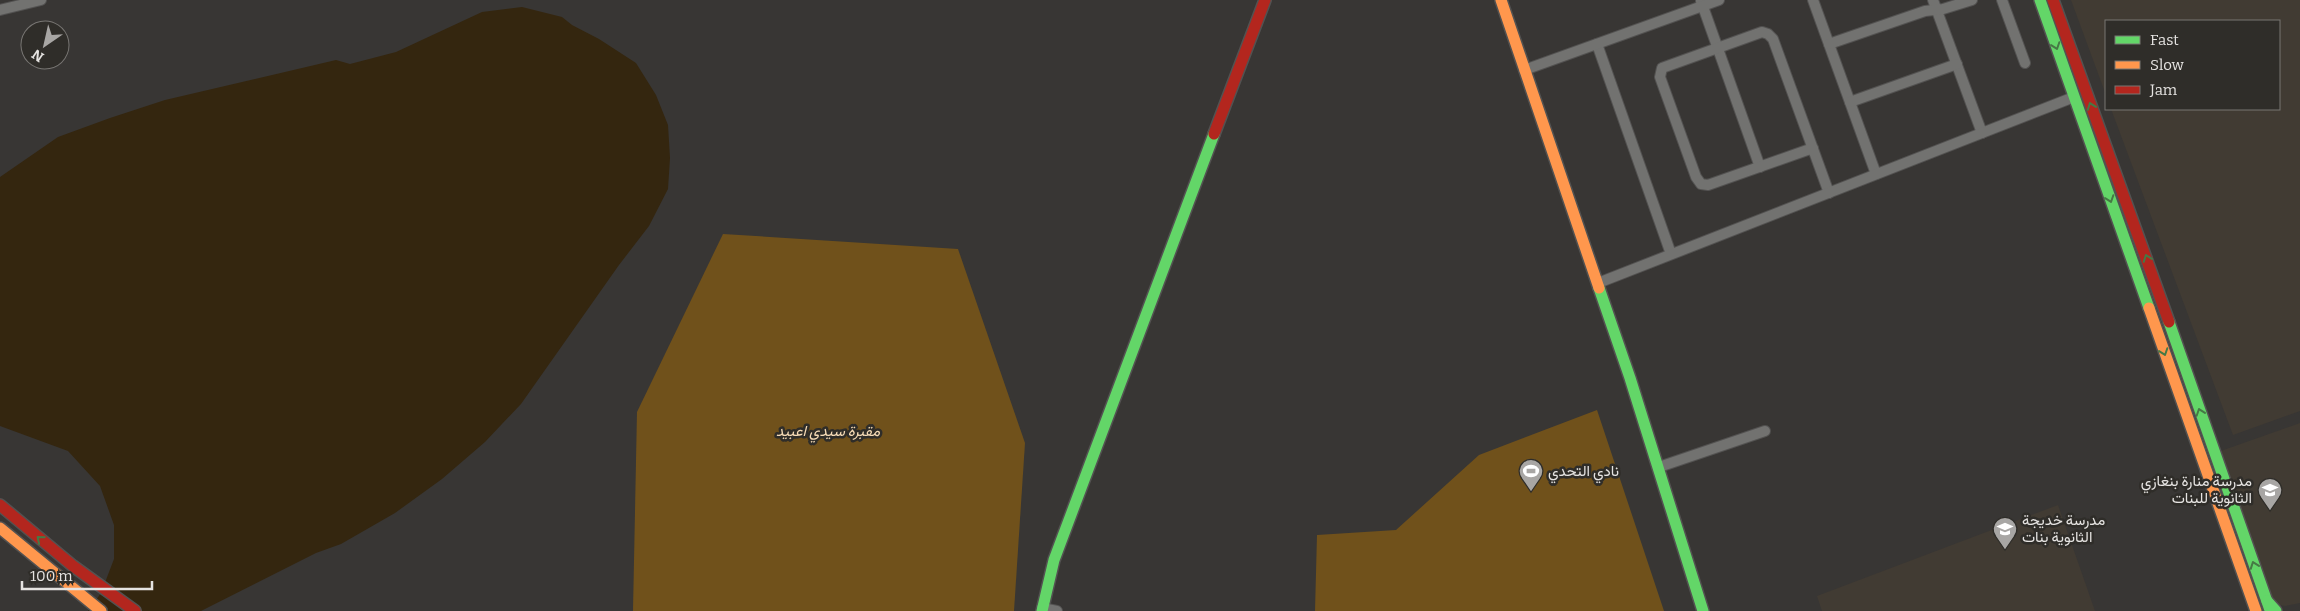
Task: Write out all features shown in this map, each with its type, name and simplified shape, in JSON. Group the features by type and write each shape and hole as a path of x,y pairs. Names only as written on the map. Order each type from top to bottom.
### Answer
{"main road":[{"path":"1042,610 1054,560 1265,0"},
{"path":"1500,0 1598,283 1659,467 1703,611"},
{"path":"2040,0 2256,611"},
{"path":"2052,0 2148,263 2269,606 2276,611"},
{"path":"0,505 73,566 135,611"},
{"path":"0,528 101,611"}],"street":[{"path":"0,10 41,0"},
{"path":"1524,70 1702,3 1719,0"},
{"path":"1813,0 1876,174"},
{"path":"1829,44 1925,11 1935,5 1972,0"},
{"path":"2002,0 2025,63"},
{"path":"1702,3 1760,167"},
{"path":"1935,5 1982,133"},
{"path":"1813,148 1708,185 1701,184 1696,177 1660,74 1662,68 1762,32 1771,36 1813,148 1829,193"},
{"path":"1597,44 1671,254"},
{"path":"1850,102 1957,64"},
{"path":"1598,283 2074,97"},
{"path":"1659,467 1765,431"},
{"path":"1042,610 1057,611"}],"shaded area":[{"path":"2071,0 2300,0 2300,411 2233,435 2111,110 2280,110 2280,20 2105,20 2105,92"},
{"path":"522,7 562,17 572,25 599,39 636,63 656,95 668,125 670,158 668,189 649,226 619,265 521,404 485,442 442,479 395,513 341,544 316,553 201,611 88,611 101,593 114,559 114,525 100,486 68,451 0,426 0,177 58,137 165,100 336,60 350,64 396,52 482,12"},
{"name":"مدرسة منارة بنغازي الثانوية للبنات","path":"2300,423 2300,603 2285,606 2280,605 2269,594 2218,452"},
{"name":"مدرسة خديجة الثانوية بنات","path":"2058,505 2095,611 1822,611 1817,596"}],"green space":[{"name":"مقبرة سيدي اعبيد","path":"723,234 958,249 1025,443 1014,611 633,611 637,412"},
{"name":"نادي التحدي","path":"1597,410 1664,611 1315,611 1317,535 1396,530 1479,455"}],"traffic: fast":[{"path":"2040,0 2149,308"},
{"path":"1042,611 1054,560 1214,134"},
{"path":"1599,288 1630,378 1703,611"},
{"path":"2169,322 2270,610"},
{"path":"2267,601 2276,611"}],"traffic: slow":[{"path":"1501,0 1599,288"},
{"path":"2149,308 2256,611"},
{"path":"0,528 101,611"}],"traffic: jam":[{"path":"1214,134 1265,0"},
{"path":"2053,0 2169,322"},
{"path":"0,505 73,566 135,611"}],"place":[{"name":"نادي التحدي","path":"1531,492"},
{"name":"مدرسة منارة بنغازي الثانوية للبنات","path":"2270,511"},
{"name":"مدرسة خديجة الثانوية بنات","path":"2005,550"}]}
